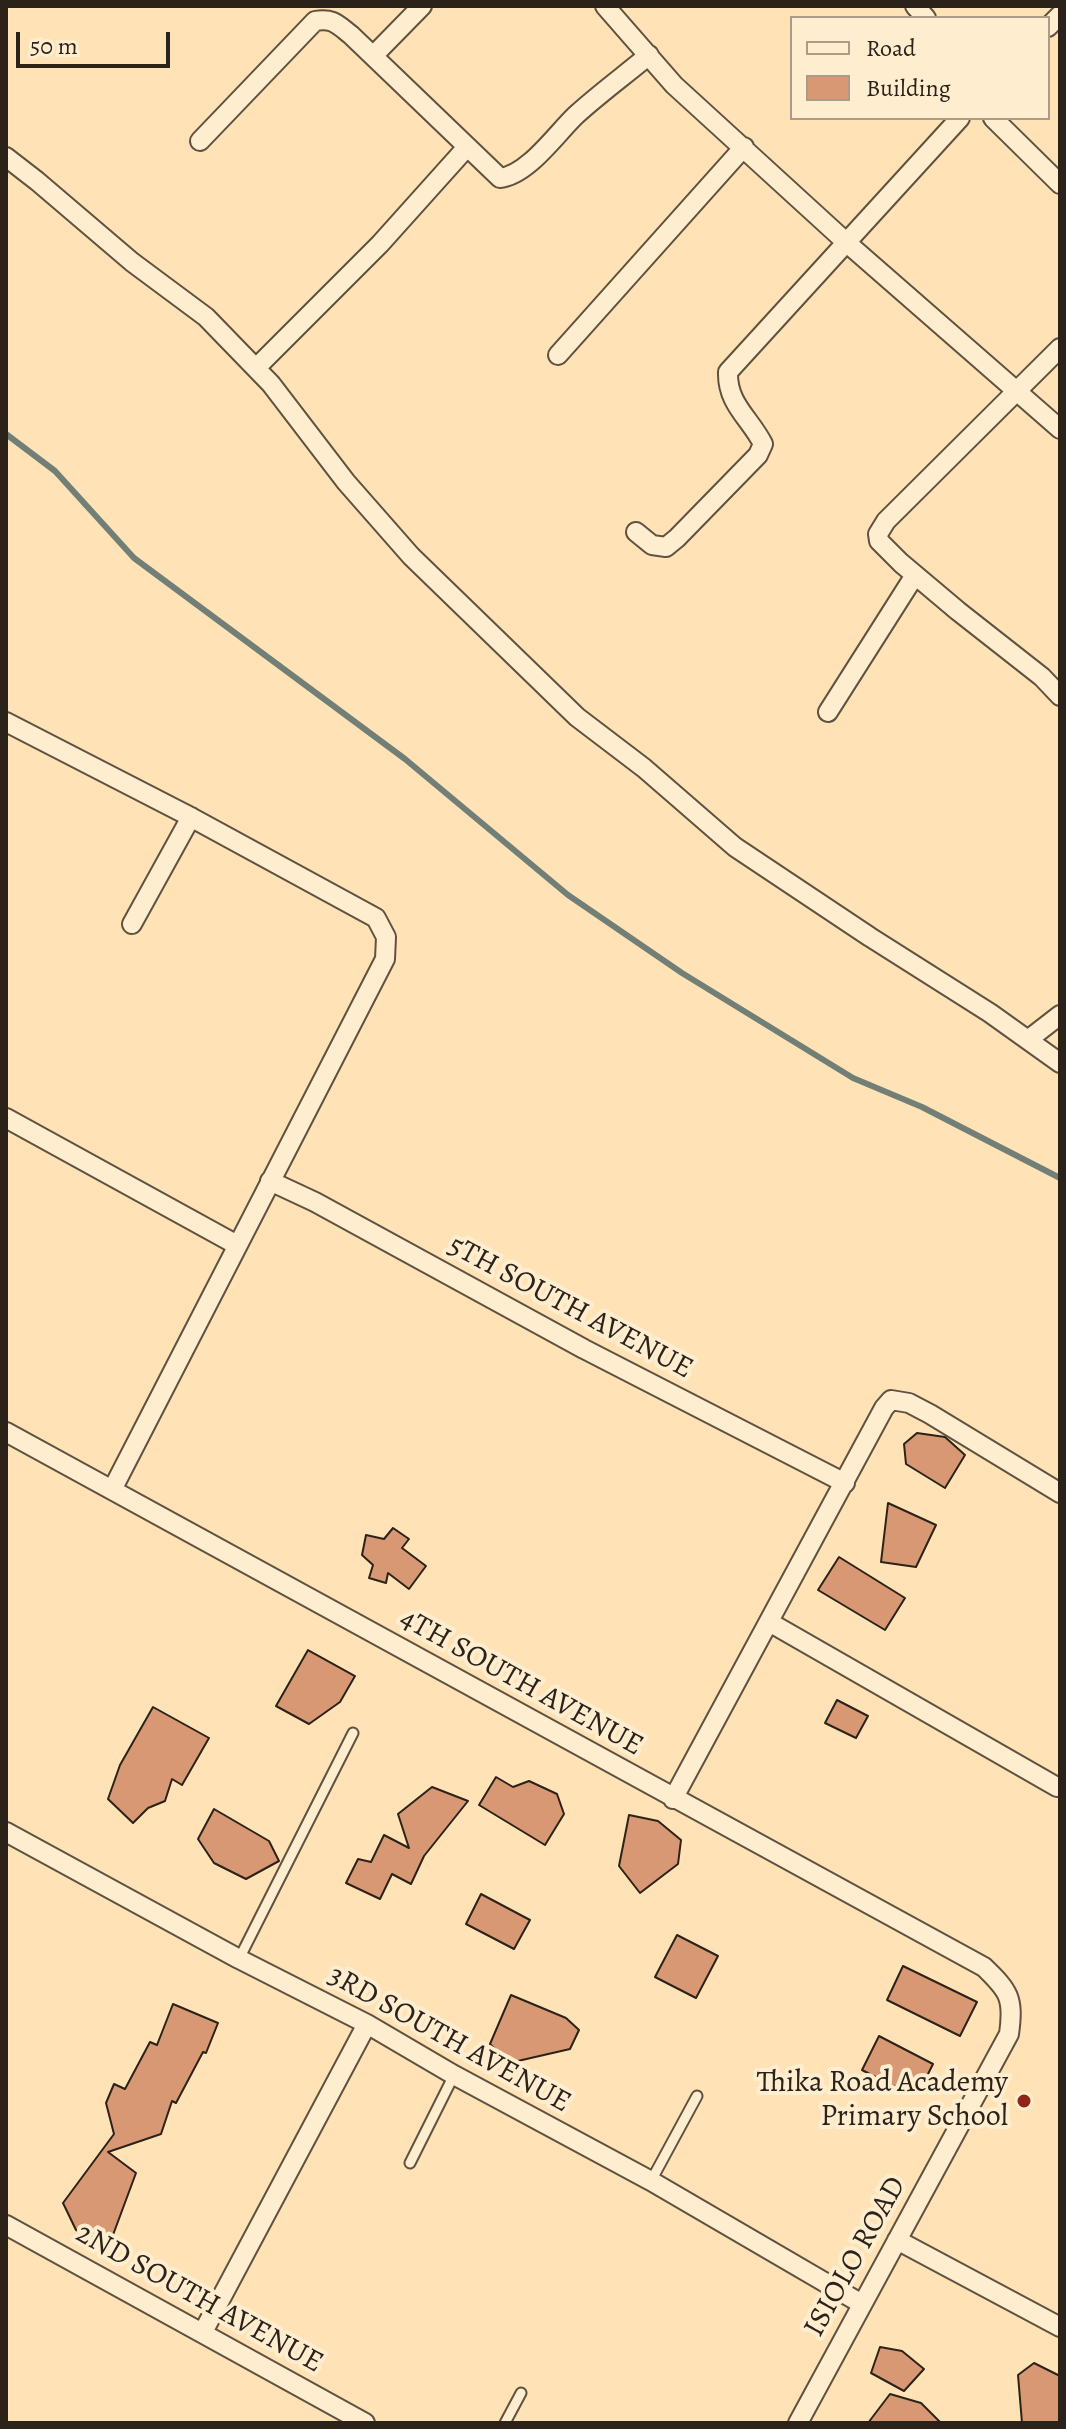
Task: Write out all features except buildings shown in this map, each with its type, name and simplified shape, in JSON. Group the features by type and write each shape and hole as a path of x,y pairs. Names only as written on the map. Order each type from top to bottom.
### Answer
{"street":[{"path":"373,56 422,6"},
{"path":"605,6 674,85 847,243 1060,429"},
{"path":"200,141 315,21 334,21 500,178 511,177 526,165 576,115 649,55"},
{"path":"636,532 652,545 666,547 758,455 763,444 733,399 727,386 728,372 958,120"},
{"path":"995,120 1060,184"},
{"path":"256,368 380,244 467,147"},
{"path":"558,355 744,147"},
{"path":"6,157 132,262 206,317 271,384 346,482 411,556 577,717 644,768 735,847 1029,1039 1060,1063"},
{"path":"1060,348 886,521 878,534 885,548 915,575 1042,677 1060,696"},
{"path":"828,712 915,575"},
{"path":"6,722 376,918 386,937 385,959 112,1490"},
{"path":"132,924 188,816"},
{"path":"1029,1039 1060,1015"},
{"path":"6,1118 237,1245"},
{"name":"5TH SOUTH AVENUE","path":"270,1181 315,1202 584,1349 845,1483"},
{"path":"673,1799 891,1400 909,1403 930,1414 1060,1493"},
{"name":"4TH SOUTH AVENUE","path":"6,1432 984,1967 1005,1988"},
{"path":"769,1622 1057,1787"},
{"name":"3RD SOUTH AVENUE","path":"6,1832 239,1959 367,2024 454,2075 651,2181 862,2304"},
{"name":"ISIOLO ROAD","path":"798,2423 1009,2034 1012,2012 1005,1988"},
{"path":"203,2332 367,2024"},
{"name":"2ND SOUTH AVENUE","path":"6,2225 365,2423"},
{"path":"897,2240 1060,2327"}],"lane":[{"path":"239,1959 353,1733"},
{"path":"410,2163 454,2075"},
{"path":"651,2181 697,2096"},
{"path":"505,2423 521,2393"}],"waterway":[{"path":"6,434 55,471 134,558 405,759 568,895 682,973 853,1078 922,1107 1060,1178"}],"place":[{"name":"Thika Road Academy Primary School","path":"1024,2101"}]}
